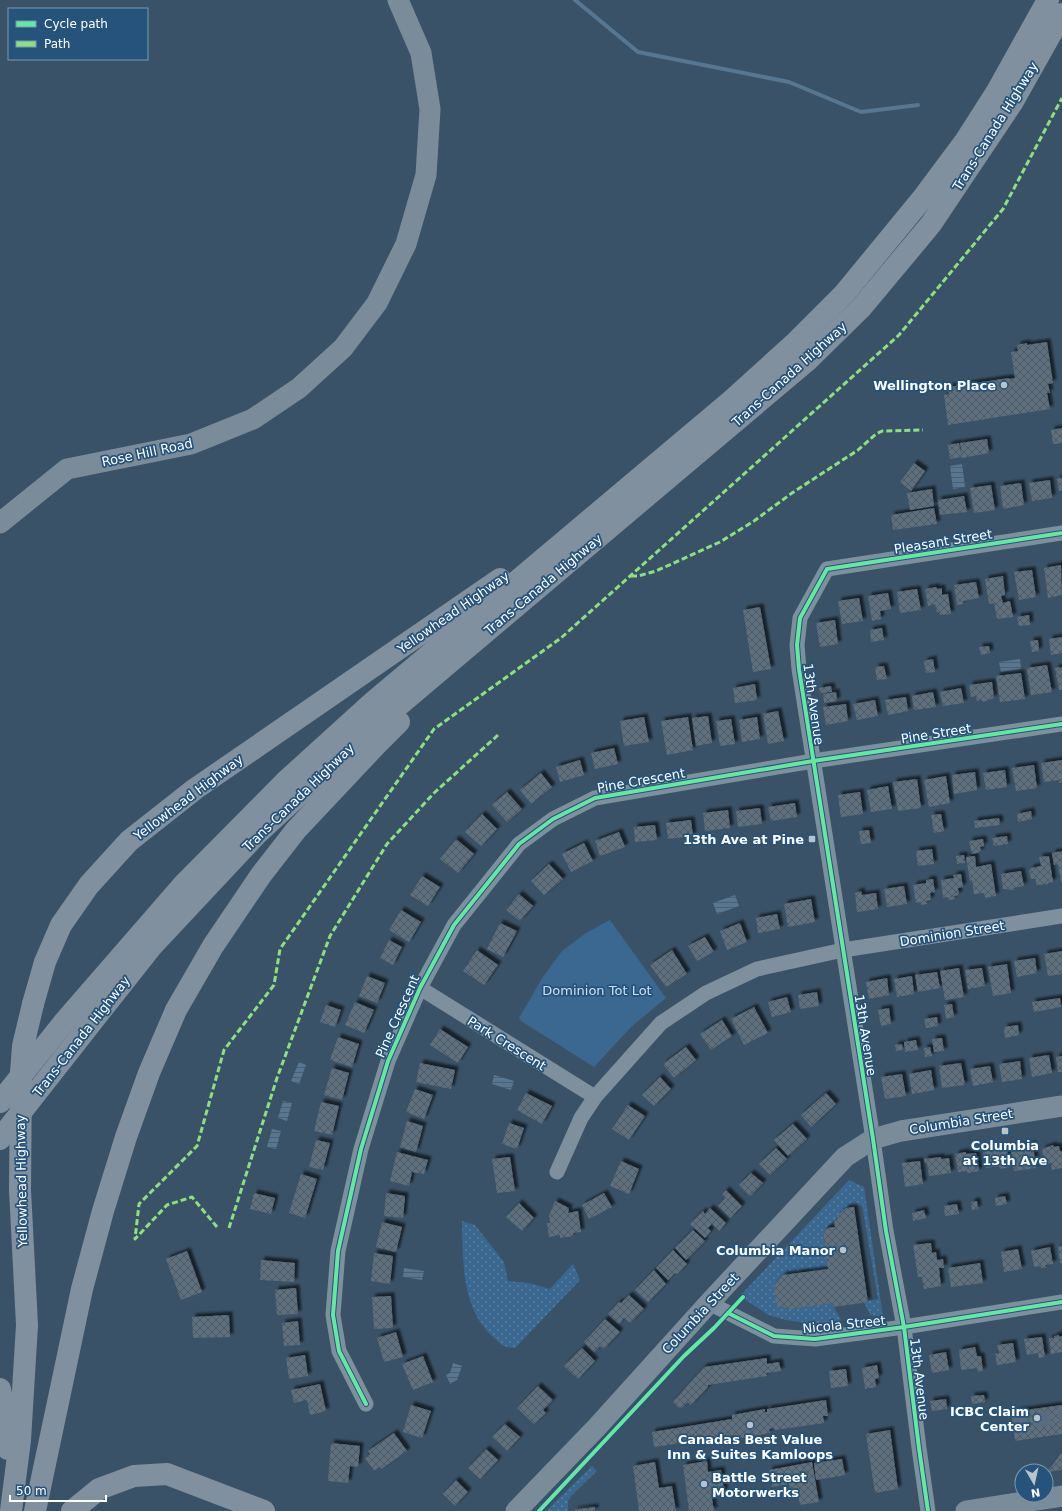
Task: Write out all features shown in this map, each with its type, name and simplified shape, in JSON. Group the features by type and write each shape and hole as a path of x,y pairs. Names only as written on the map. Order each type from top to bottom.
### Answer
{"highway":[{"name":"Trans-Canada Highway","path":"0,1102 65,1021 184,884 286,781 372,703 731,401 795,343 844,294 922,199 966,140 996,93 1048,0"},
{"name":"Trans-Canada Highway","path":"0,1139 152,946 256,835 366,733 809,359 861,308 931,224 1012,103 1062,14"},
{"name":"Yellowhead Highway","path":"10,1511 20,1440 27,1325 20,1190 21,1072 23,1046 45,962 61,925 89,885 129,841 195,789 607,505"},
{"path":"35,1511 82,1289 103,1211 126,1137 149,1073 176,1010 213,946 261,875 296,830 376,745 524,600"},
{"path":"0,1389 8,1430 8,1458 4,1511"},
{"path":"72,1511 99,1489 134,1476 167,1474 264,1511"},
{"path":"195,1484 221,1503 227,1511"}],"main road":[{"name":"Rose Hill Road","path":"0,523 67,469 190,444 252,419 299,388 343,348 377,303 406,244 426,175 430,109 421,53 398,0"},
{"name":"Columbia Street","path":"516,1511 597,1427 710,1302 845,1157 873,1138 901,1131 1062,1106"},
{"path":"966,1511 1062,1496"}],"street":[{"name":"Pleasant Street","path":"827,569 1062,532"},
{"name":"13th Avenue","path":"827,569 800,618 796,645 813,762 873,1138 886,1231 904,1327 928,1511"},
{"name":"Pine Street","path":"813,762 1062,724"},
{"name":"Pine Crescent","path":"366,1404 339,1351 333,1315 338,1251 361,1150 388,1060 420,988 454,925 519,844 553,819 595,798 813,762"},
{"name":"Dominion Street","path":"557,1172 581,1118 595,1097 661,1024 706,993 757,969 843,950 1062,916"},
{"name":"Park Crescent","path":"420,988 595,1097"},
{"name":"Nicola Street","path":"710,1302 762,1331 774,1336 815,1339 904,1327 1062,1302"}],"green space":[{"name":"Dominion Tot Lot","path":"610,920 666,998 631,1027 594,1067 521,1021 519,1018 543,977 562,951 586,933"},
{"path":"849,1180 864,1187 883,1317 870,1315 864,1302 878,1299 862,1205 846,1208 838,1216 838,1219 834,1220 823,1232 828,1269 810,1271 809,1269 801,1270 801,1273 783,1275 774,1286 777,1305 791,1309 833,1303 841,1321 812,1324 786,1320 768,1315 740,1296"},
{"path":"462,1221 475,1225 504,1262 508,1281 528,1283 550,1289 573,1264 580,1280 515,1348 507,1347 498,1342 482,1324 474,1311 469,1297 464,1267"},
{"path":"592,1466 597,1471 571,1496 568,1501 568,1511 546,1511"}],"shaded area":[{"path":"962,464 965,487 953,489 950,466"},
{"path":"1020,659 1021,669 1001,672 999,662"},
{"path":"735,895 739,906 717,914 713,903"},
{"path":"299,1062 306,1065 299,1084 291,1081"},
{"path":"494,1075 514,1081 511,1090 492,1084"},
{"path":"283,1101 292,1103 287,1121 278,1118"},
{"path":"272,1129 281,1131 276,1149 267,1147"},
{"path":"404,1268 424,1271 422,1280 403,1277"},
{"path":"453,1363 462,1366 457,1380 450,1384 446,1375 450,1373"}],"building":[{"name":"Wellington Place","path":"1047,342 1053,383 1048,384 1050,393 1047,393 1050,409 948,425 944,395 949,394 948,387 1015,378 1011,352 1018,351 1017,345"},
{"path":"1062,428 1062,443 1053,444 1051,430"},
{"path":"987,439 989,453 962,458 960,443"},
{"path":"959,443 962,457 950,459 948,445"},
{"path":"914,463 925,471 911,491 900,482"},
{"path":"1062,478 1062,491 1059,491 1057,479"},
{"path":"1050,480 1052,498 1032,501 1029,483"},
{"path":"1021,483 1024,505 1003,509 1000,486"},
{"path":"991,485 995,510 974,513 970,488"},
{"path":"932,489 934,506 910,510 907,493"},
{"path":"964,496 967,512 940,515 938,500"},
{"path":"934,508 937,524 893,530 891,515"},
{"path":"1061,565 1062,595 1048,598 1044,568"},
{"path":"1032,570 1036,597 1019,600 1014,572"},
{"path":"1003,576 1005,595 1001,596 1003,603 1010,601 1013,617 997,619 994,603 989,604 985,579"},
{"path":"976,582 979,598 963,601 963,604 957,605 954,585"},
{"path":"936,587 937,589 942,588 942,595 948,594 951,614 940,615 939,612 937,612 935,604 928,606 925,589"},
{"path":"917,589 921,610 900,613 897,592"},
{"path":"888,593 891,609 880,611 881,619 872,621 868,596"},
{"path":"859,598 863,621 842,624 838,601"},
{"path":"760,607 771,669 753,672 743,610"},
{"path":"1029,615 1030,625 1019,626 1017,617"},
{"path":"835,620 838,644 820,647 816,623"},
{"path":"882,628 884,640 871,642 870,630"},
{"path":"1062,637 1062,653 1051,655 1049,639"},
{"path":"1038,640 1039,651 1032,652 1030,641"},
{"path":"989,646 990,653 981,655 979,647"},
{"path":"933,659 935,672 926,673 924,661"},
{"path":"1047,665 1052,692 1031,695 1027,668"},
{"path":"884,666 887,679 877,680 875,667"},
{"path":"1062,667 1062,690 1059,690 1055,668"},
{"path":"1021,673 1025,699 1000,702 996,676"},
{"path":"992,682 994,698 983,702 982,700 977,701 976,696 971,697 969,685"},
{"path":"755,684 757,700 735,703 733,688"},
{"path":"831,686 832,692 820,693 819,688"},
{"path":"961,688 964,703 943,706 940,692"},
{"path":"836,692 837,701 824,703 823,694"},
{"path":"933,692 936,707 914,710 912,696"},
{"path":"906,697 908,711 888,715 885,700"},
{"path":"875,700 878,716 857,720 853,704"},
{"path":"846,704 848,721 826,725 823,707"},
{"path":"778,711 784,741 768,744 763,714"},
{"path":"708,716 712,743 696,746 692,718"},
{"path":"644,717 649,742 624,746 620,721"},
{"path":"688,717 693,750 667,755 661,721"},
{"path":"757,717 760,739 742,742 739,720"},
{"path":"731,719 735,744 720,746 716,721"},
{"path":"614,748 618,764 595,769 591,753"},
{"path":"580,760 584,775 560,782 556,767"},
{"path":"1062,760 1062,782 1059,783 1059,780 1044,782 1041,763"},
{"path":"1034,765 1037,788 1016,791 1012,768"},
{"path":"1005,770 1007,787 986,790 983,773"},
{"path":"975,772 977,790 954,794 952,775"},
{"path":"541,773 552,787 531,804 520,790"},
{"path":"946,776 950,803 929,807 924,780"},
{"path":"917,779 921,808 898,811 893,782"},
{"path":"888,786 892,809 871,812 867,790"},
{"path":"507,792 522,809 507,822 492,805"},
{"path":"860,792 863,814 841,817 838,795"},
{"path":"795,803 797,817 771,821 768,807"},
{"path":"760,808 762,824 738,827 736,811"},
{"path":"728,810 730,828 705,831 703,813"},
{"path":"1031,811 1032,819 1018,822 1017,814"},
{"path":"482,814 497,829 481,846 465,832"},
{"path":"941,814 944,831 934,833 931,815"},
{"path":"999,818 1000,825 975,828 974,821"},
{"path":"691,820 693,836 668,839 666,823"},
{"path":"655,825 657,840 635,842 634,827"},
{"path":"869,830 871,843 861,844 859,831"},
{"path":"619,832 625,847 600,856 595,841"},
{"path":"1007,836 1008,844 994,846 992,838"},
{"path":"456,839 474,854 458,873 440,859"},
{"path":"983,839 984,846 980,847 981,852 972,854 969,841"},
{"path":"584,843 593,861 571,872 562,854"},
{"path":"932,849 934,864 918,866 916,851"},
{"path":"1062,851 1061,882 1058,864 1054,865 1052,853"},
{"path":"964,855 965,863 957,864 956,856"},
{"path":"975,856 976,867 991,864 996,896 985,898 984,893 974,894 966,857"},
{"path":"1049,856 1053,882 1036,885 1036,879 1031,879 1029,870 1031,868 1041,866 1039,857"},
{"path":"549,864 563,879 544,895 531,881"},
{"path":"1021,871 1024,886 1013,888 1014,890 1003,889 1001,874"},
{"path":"961,874 963,887 958,888 959,895 954,896 955,899 949,900 948,897 943,898 941,880 954,878 953,875"},
{"path":"422,876 440,887 428,906 410,895"},
{"path":"933,879 935,892 930,893 931,900 926,901 927,904 921,905 921,902 916,903 913,885 926,883 926,880"},
{"path":"904,886 907,904 887,907 884,889"},
{"path":"861,891 862,895 876,893 878,909 857,912 855,893"},
{"path":"519,894 533,906 520,921 506,910"},
{"path":"811,899 815,922 788,927 784,904"},
{"path":"401,910 421,922 409,942 389,930"},
{"path":"777,914 780,929 758,933 756,918"},
{"path":"500,923 517,931 503,957 487,949"},
{"path":"740,923 747,942 727,950 720,931"},
{"path":"705,937 714,952 697,961 688,946"},
{"path":"389,940 402,947 393,965 380,958"},
{"path":"477,950 498,965 484,985 463,971"},
{"path":"672,950 687,974 666,987 650,965"},
{"path":"1062,951 1062,974 1048,976 1044,954"},
{"path":"1035,958 1037,973 1017,977 1014,961"},
{"path":"1007,964 1011,993 993,996 988,967"},
{"path":"959,968 964,997 945,1000 940,971"},
{"path":"982,968 985,986 968,989 965,970"},
{"path":"937,972 940,988 918,992 915,975"},
{"path":"367,976 385,983 377,1003 359,996"},
{"path":"912,976 914,994 897,997 894,979"},
{"path":"887,978 889,995 869,999 866,982"},
{"path":"817,992 819,1006 800,1009 798,995"},
{"path":"787,997 791,1012 772,1017 768,1002"},
{"path":"1060,998 1061,1007 1034,1012 1032,1002"},
{"path":"355,1002 374,1010 364,1033 345,1025"},
{"path":"952,1004 954,1017 946,1019 944,1005"},
{"path":"326,1005 341,1010 335,1027 320,1022"},
{"path":"754,1007 768,1033 744,1045 731,1019"},
{"path":"889,1008 891,1024 881,1026 878,1010"},
{"path":"937,1017 938,1026 926,1028 924,1019"},
{"path":"722,1020 732,1036 711,1050 700,1034"},
{"path":"1018,1025 1019,1035 1005,1038 1004,1027"},
{"path":"440,1029 468,1047 458,1063 430,1045"},
{"path":"338,1037 359,1044 352,1067 330,1060"},
{"path":"942,1038 944,1051 934,1052 932,1039"},
{"path":"916,1040 918,1050 905,1052 904,1042"},
{"path":"902,1044 903,1050 896,1051 895,1045"},
{"path":"686,1047 696,1060 674,1078 663,1064"},
{"path":"930,1047 932,1056 925,1057 924,1048"},
{"path":"1049,1055 1052,1073 1032,1077 1029,1058"},
{"path":"1062,1056 1062,1072 1058,1072 1056,1057"},
{"path":"1020,1061 1022,1079 1002,1082 999,1064"},
{"path":"420,1063 455,1070 451,1089 416,1082"},
{"path":"961,1063 965,1085 942,1088 939,1066"},
{"path":"990,1066 993,1082 973,1086 970,1069"},
{"path":"332,1068 349,1073 342,1100 324,1095"},
{"path":"931,1070 934,1090 912,1094 909,1074"},
{"path":"902,1074 906,1096 885,1099 881,1077"},
{"path":"660,1077 671,1089 654,1106 642,1095"},
{"path":"415,1089 433,1095 424,1119 406,1112"},
{"path":"526,1093 552,1106 542,1124 517,1110"},
{"path":"826,1093 836,1104 811,1127 801,1115"},
{"path":"321,1102 339,1106 332,1135 314,1131"},
{"path":"628,1105 645,1116 629,1140 612,1129"},
{"path":"407,1121 423,1126 416,1152 400,1147"},
{"path":"509,1123 524,1128 517,1149 502,1144"},
{"path":"793,1124 807,1139 788,1156 774,1140"},
{"path":"316,1140 330,1143 323,1170 309,1167"},
{"path":"1033,1144 1036,1168 1014,1171 1011,1151 1019,1150 1018,1146"},
{"path":"1053,1145 1054,1147 1059,1146 1060,1151 1062,1151 1062,1168 1052,1170 1051,1163 1045,1164 1042,1149"},
{"path":"776,1148 787,1159 770,1175 759,1164"},
{"path":"1004,1148 1005,1151 1007,1150 1010,1167 1000,1169 999,1166 986,1168 983,1152"},
{"path":"397,1152 428,1160 424,1174 412,1172 409,1186 390,1181"},
{"path":"966,1152 966,1154 976,1153 979,1171 968,1173 967,1171 958,1172 955,1154"},
{"path":"510,1157 515,1191 497,1193 492,1159"},
{"path":"941,1157 941,1159 949,1158 951,1173 929,1176 927,1163 925,1163 924,1159"},
{"path":"621,1161 639,1169 629,1194 610,1186"},
{"path":"920,1161 923,1184 905,1187 902,1163"},
{"path":"751,1173 763,1183 750,1196 739,1185"},
{"path":"301,1174 317,1179 305,1218 289,1213"},
{"path":"726,1190 742,1206 730,1218 718,1206 725,1198 722,1195"},
{"path":"254,1193 275,1198 271,1214 250,1209"},
{"path":"386,1193 405,1196 403,1218 384,1216"},
{"path":"604,1193 612,1207 589,1219 582,1205"},
{"path":"1005,1196 1007,1204 996,1206 995,1198"},
{"path":"555,1201 569,1208 568,1213 578,1211 581,1232 573,1233 573,1236 560,1238 560,1235 549,1237 547,1223 550,1223 549,1216"},
{"path":"977,1201 978,1209 972,1210 971,1202"},
{"path":"519,1203 534,1218 522,1231 506,1217"},
{"path":"957,1204 959,1214 945,1216 944,1206"},
{"name":"Columbia Manor","path":"854,1207 868,1302 834,1307 833,1303 791,1309 776,1305 774,1286 783,1275 828,1269 823,1232 827,1228 835,1227 834,1220 838,1219 837,1216 846,1208"},
{"path":"710,1208 726,1223 719,1231 712,1224 708,1228 711,1231 705,1238 690,1224 703,1211 705,1214"},
{"path":"924,1210 926,1218 913,1221 912,1213"},
{"path":"382,1222 402,1227 396,1252 376,1247"},
{"path":"693,1230 705,1241 686,1260 675,1248"},
{"path":"931,1243 932,1253 936,1252 937,1260 943,1259 944,1268 939,1268 941,1286 924,1289 922,1277 918,1277 913,1245"},
{"path":"1062,1246 1062,1263 1060,1263 1058,1247"},
{"path":"1050,1247 1053,1264 1045,1265 1046,1268 1041,1268 1041,1266 1034,1267 1031,1251"},
{"path":"1018,1249 1022,1269 1004,1272 1001,1252"},
{"path":"673,1250 687,1264 677,1274 675,1273 668,1280 656,1268"},
{"path":"187,1251 202,1292 181,1300 166,1259"},
{"path":"374,1253 393,1256 390,1284 371,1281"},
{"path":"261,1260 295,1263 294,1282 260,1280"},
{"path":"980,1263 983,1283 951,1287 948,1268"},
{"path":"654,1270 666,1284 648,1302 635,1290"},
{"path":"296,1288 298,1314 277,1315 275,1290"},
{"path":"629,1295 644,1309 630,1323 624,1318 619,1324 608,1314 619,1302 621,1303"},
{"path":"391,1296 393,1328 374,1329 372,1297"},
{"path":"229,1315 230,1337 193,1338 192,1317"},
{"path":"605,1319 620,1332 604,1349 600,1346 594,1352 584,1342"},
{"path":"298,1321 300,1345 284,1346 282,1323"},
{"path":"396,1332 403,1357 384,1362 377,1338"},
{"path":"1059,1335 1059,1337 1062,1336 1062,1352 1051,1354 1049,1338 1054,1338 1054,1336"},
{"path":"1042,1337 1045,1357 1039,1358 1038,1353 1027,1355 1024,1339"},
{"path":"1013,1343 1016,1362 997,1365 995,1354 999,1353 997,1345"},
{"path":"975,1347 977,1356 981,1356 983,1371 978,1372 977,1368 961,1370 959,1350"},
{"path":"582,1348 595,1361 578,1379 564,1366"},
{"path":"946,1352 949,1370 932,1373 929,1355"},
{"path":"305,1355 308,1376 289,1379 286,1358"},
{"path":"423,1356 433,1382 413,1390 402,1364"},
{"name":"Canadas Best Value Inn & Suites Kamloops","path":"767,1358 767,1364 779,1362 781,1371 766,1373 767,1376 708,1385 708,1387 691,1405 688,1402 680,1409 673,1402 704,1367"},
{"path":"877,1365 879,1378 875,1379 876,1387 865,1389 862,1368"},
{"path":"846,1369 848,1386 831,1388 829,1371"},
{"path":"320,1384 326,1411 310,1415 307,1400 294,1403 291,1390"},
{"path":"538,1386 553,1400 543,1410 546,1413 534,1424 517,1408"},
{"path":"984,1395 985,1402 972,1404 971,1396"},
{"path":"946,1399 947,1409 932,1411 930,1401"},
{"name":"Canadas Best Value Inn & Suites Kamloops","path":"826,1400 828,1416 823,1416 824,1423 775,1430 774,1428 769,1429 770,1433 736,1439 735,1435 654,1447 652,1432 732,1419 732,1415 765,1409 765,1412 767,1412 767,1409"},
{"path":"411,1405 431,1411 422,1438 403,1432"},
{"name":"ICBC Claim Center","path":"1062,1405 1062,1434 1015,1441 1011,1412"},
{"path":"505,1424 520,1437 507,1451 492,1437"},
{"path":"890,1430 898,1489 875,1493 866,1434"},
{"path":"394,1433 407,1451 381,1469 379,1467 374,1471 365,1458 370,1454 368,1451"},
{"path":"331,1443 360,1446 358,1467 350,1466 348,1483 328,1481"},
{"path":"486,1449 498,1460 480,1479 468,1468"},
{"name":"ICBC Claim Center","path":"1062,1452 1062,1470 1054,1471 1054,1463"},
{"path":"842,1459 845,1475 816,1480 814,1463"},
{"name":"Battle Street Motorwerks","path":"707,1461 708,1472 721,1470 725,1496 712,1498 714,1511 689,1511 683,1465"},
{"path":"655,1462 659,1488 672,1486 676,1511 639,1511 633,1466"},
{"path":"812,1462 819,1502 800,1505 797,1488 790,1489 789,1484 772,1487 769,1470"},
{"path":"456,1480 468,1492 455,1506 443,1494"},
{"path":"595,1507 595,1511 574,1511 574,1510"}],"waterway":[{"path":"575,0 638,52 789,82 861,112 918,105"}],"tunnel":[{"path":"1013,1424 1062,1416"}],"marked path":[{"path":"217,1227 192,1197 167,1205 135,1239 139,1204 197,1146 224,1050 274,985 280,949 434,729 561,638 899,335 1003,209 1062,98"},
{"path":"631,576 638,576 656,571 720,542 754,521 792,493 858,450 876,434 882,431 923,430"},
{"path":"229,1228 277,1078 330,936 387,844 434,793 498,735"}],"cycle path":[{"path":"928,1511 904,1327 886,1231 873,1139 799,669 797,645 800,618 827,569 1062,533"},
{"path":"366,1404 339,1351 333,1315 338,1251 361,1149 388,1061 420,988 454,925 519,844 553,819 595,798 813,761 1062,724"},
{"path":"539,1511 684,1356 714,1328 743,1297"},
{"path":"728,1313 774,1336 815,1339 904,1327 1062,1302"}],"place":[{"name":"Wellington Place","path":"1004,385"},
{"name":"13th Ave at Pine","path":"812,839"},
{"name":"Columbia at 13th Ave","path":"1005,1131"},
{"name":"Columbia Manor","path":"843,1250"},
{"name":"ICBC Claim Center","path":"1037,1418"},
{"name":"Canadas Best Value Inn & Suites Kamloops","path":"750,1425"},
{"name":"Battle Street Motorwerks","path":"704,1484"}]}
